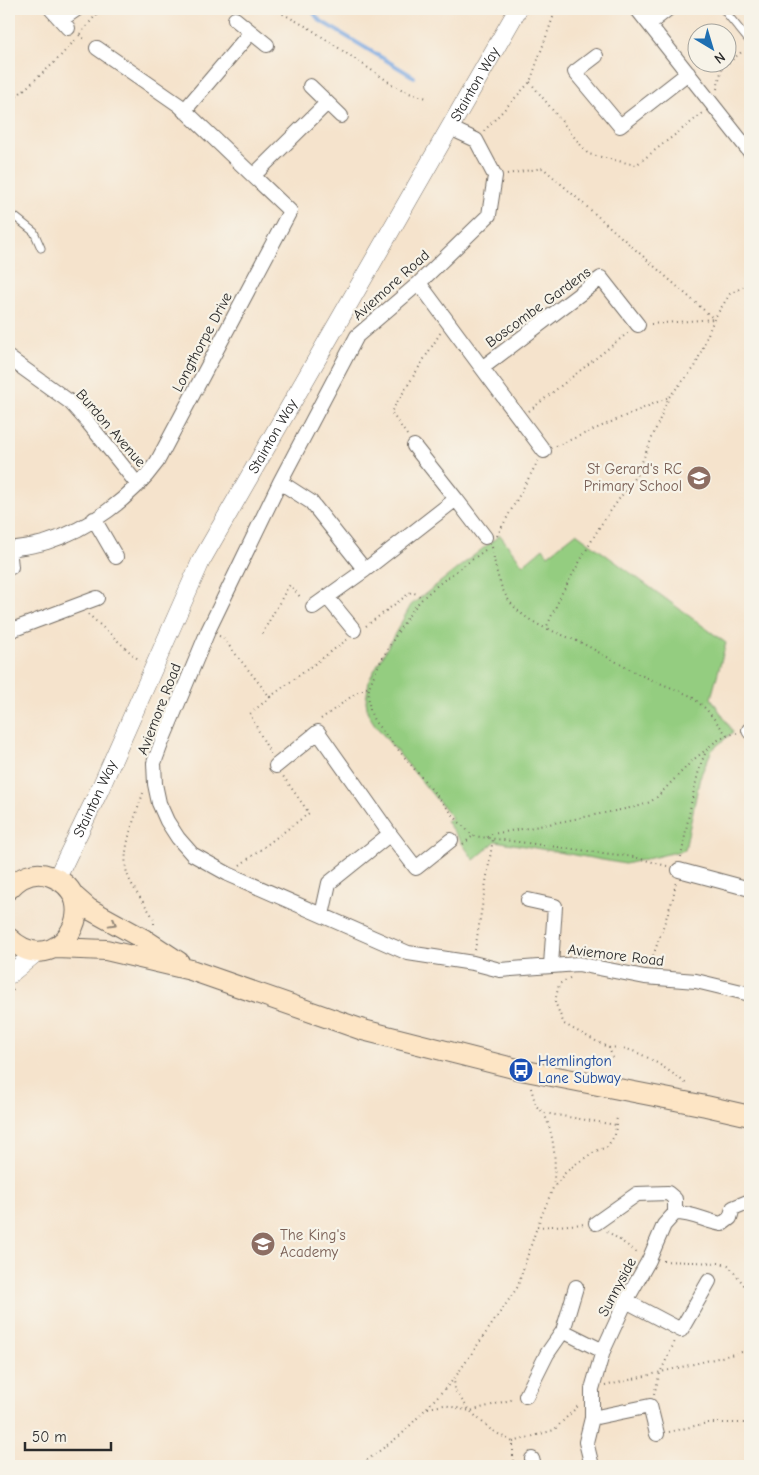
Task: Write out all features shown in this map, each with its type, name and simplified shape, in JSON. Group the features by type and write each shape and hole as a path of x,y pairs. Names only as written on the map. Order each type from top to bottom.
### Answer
{"main road":[{"path":"11,883 26,876 36,874 57,878 89,909 147,941 191,970"},
{"path":"46,950 69,937 76,924 77,909 73,895"},
{"path":"9,938 22,948 106,950 191,970 363,1030 534,1073 750,1116"}],"street":[{"path":"51,9 65,24 77,9"},
{"name":"Stainton Way","path":"57,878 100,789 201,561 518,9"},
{"path":"636,9 750,152"},
{"path":"649,24 668,9"},
{"path":"235,19 267,44"},
{"path":"184,110 251,32"},
{"path":"97,48 184,110 253,176 327,103"},
{"path":"596,56 576,72 620,126 688,73"},
{"path":"310,86 341,116"},
{"path":"450,128 476,140 495,176"},
{"name":"Longthorpe Drive","path":"9,548 45,543 60,538 94,519 125,497 157,462 290,211 253,176"},
{"name":"Aviemore Road","path":"495,176 489,215 419,283 357,336 280,482 208,631 154,763 159,803 167,822 192,854 228,874 408,953 473,963 500,970 578,964 645,976 696,981 750,994"},
{"name":"Boscombe Gardens","path":"419,283 482,368 601,278 638,325"},
{"name":"Burdon Avenue","path":"9,358 70,402 138,485"},
{"path":"482,368 544,451"},
{"path":"414,446 488,541"},
{"path":"280,482 311,502 364,570"},
{"path":"313,607 456,499"},
{"path":"94,519 116,557"},
{"path":"9,548 11,567"},
{"path":"327,597 354,630"},
{"path":"9,631 97,598"},
{"path":"276,766 318,732 416,868 452,840"},
{"path":"322,915 329,883 390,834"},
{"path":"679,870 750,889"},
{"path":"528,900 555,906 551,965"},
{"path":"9,975 46,950"},
{"path":"596,1223 637,1194 668,1193 675,1199 675,1213 688,1213 708,1222 722,1224 730,1218 733,1208 750,1201"},
{"name":"Sunnyside","path":"592,1466 586,1442 592,1418 592,1389 603,1351 626,1301 649,1260 664,1225 675,1213"},
{"path":"626,1301 681,1330 709,1281"},
{"path":"526,1396 547,1354 563,1331 576,1287"},
{"path":"563,1331 603,1351"},
{"path":"592,1418 650,1406 657,1434"}],"lane":[{"path":"723,9 750,42"},
{"path":"9,212 34,232 41,248"}],"path":[{"path":"9,103 71,46 101,9"},
{"path":"274,9 308,28 395,86 409,93 427,98"},
{"path":"476,140 530,82 556,9"},
{"path":"495,176 543,168 714,318"},
{"path":"550,630 547,626 562,593 600,526 638,474 669,397 695,368 714,318 730,294 750,283"},
{"path":"520,418 638,325 714,318"},
{"path":"414,446 391,412 448,322"},
{"path":"669,397 544,451 488,541 422,598 392,641 370,687 369,708 375,722 473,836 634,857 679,870"},
{"path":"486,837 492,834 640,806 650,802 693,760 727,735 706,709 691,696 638,674 582,642 525,618 505,597 488,541"},
{"path":"262,634 290,585 310,610 313,607"},
{"path":"79,606 146,666"},
{"path":"208,631 222,637 270,697 250,714 276,766 309,813 228,874"},
{"path":"318,732 313,725 356,693 370,687"},
{"path":"645,976 673,898 697,775 709,748"},
{"path":"147,941 154,927 154,919 128,875 126,857 129,836 146,785 156,784"},
{"path":"473,963 494,838"},
{"path":"574,975 559,984 555,1002 564,1024 609,1048 617,1047 646,1056 686,1084 706,1106"},
{"path":"609,1048 614,1061"},
{"path":"534,1073 530,1090 536,1106 544,1113 551,1129 555,1171 553,1188"},
{"path":"544,1113 616,1125"},
{"path":"359,1466 402,1434 454,1379 517,1288 537,1227 553,1188 564,1173 596,1151 606,1147 615,1135 617,1116"},
{"path":"650,1406 660,1373 681,1330"},
{"path":"454,1379 455,1391 470,1411 491,1430 513,1442 554,1430 568,1418 592,1389 750,1350"},
{"path":"428,1408 444,1405 470,1411 526,1396"},
{"path":"657,1434 707,1423 750,1423"},
{"path":"513,1442 513,1466"}],"green space":[{"path":"576,533 726,643 711,698 733,732 712,750 700,777 685,850 625,864 496,841 474,860 446,821 452,818 368,714 366,701 369,680 411,605 500,535 523,565 543,548 548,555"}],"waterway":[{"path":"311,9 319,20 414,77"}],"place":[{"name":"St Gerard's RC Primary School","path":"699,478"},
{"name":"Hemlington Lane Subway","path":"521,1070"},
{"name":"The King's Academy","path":"263,1244"}]}
